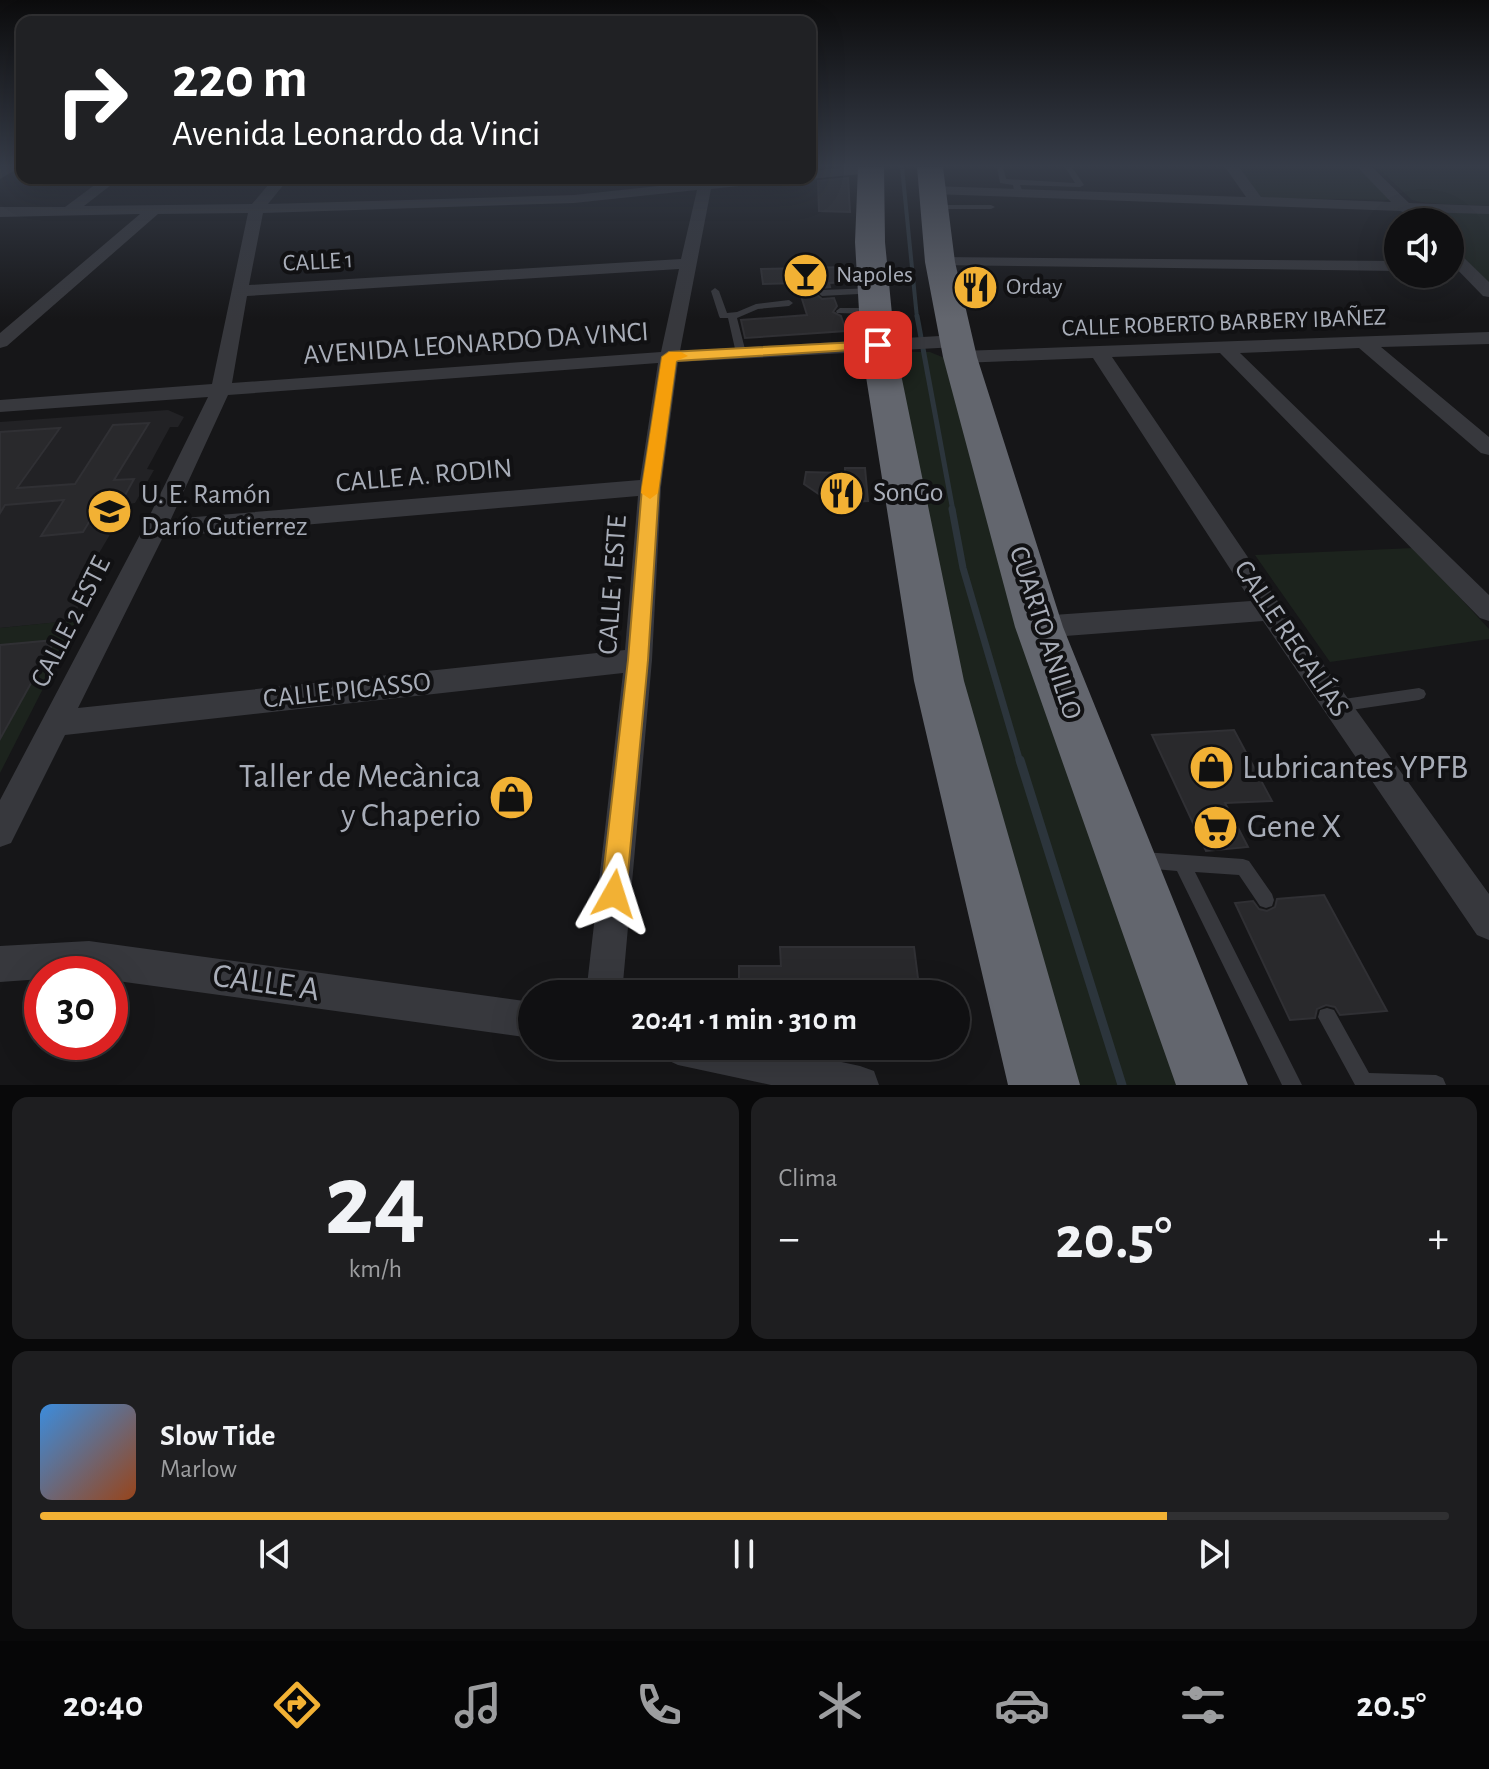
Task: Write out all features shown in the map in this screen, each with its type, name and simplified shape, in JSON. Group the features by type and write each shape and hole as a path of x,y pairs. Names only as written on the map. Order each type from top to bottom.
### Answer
{"highway":[{"name":"CUARTO ANILLO","path":"913,224 874,320 939,681 1044,1085"},
{"name":"CUARTO ANILLO","path":"913,224 1039,627 1212,1085"},
{"path":"1017,1085 1025,1010"}],"street":[{"path":"0,342 145,218"},
{"name":"CALLE 2 ESTE","path":"0,832 155,529 220,392 254,218"},
{"name":"CALLE 1 ESTE","path":"605,980 638,660 650,487 669,357 697,218"},
{"path":"913,224 1384,265"},
{"name":"CALLE 1","path":"241,291 686,264"},
{"path":"1464,272 1489,292"},
{"name":"AVENIDA LEONARDO DA VINCI","path":"0,406 741,353 874,320 950,346"},
{"name":"CALLE ROBERTO BARBERY IBAÑEZ","path":"950,346 1099,352 1489,338"},
{"path":"1364,343 1489,448"},
{"path":"1224,347 1483,598"},
{"name":"CALLE REGALÍAS","path":"1099,352 1270,610 1489,923"},
{"name":"CALLE A. RODIN","path":"155,529 650,487"},
{"path":"1039,627 1270,610"},
{"name":"CALLE PICASSO","path":"56,723 638,660"},
{"name":"CALLE A","path":"0,964 89,959 518,1018"},
{"path":"743,1060 860,1085"}],"lane":[{"path":"913,224 942,218"},
{"path":"715,291 721,316 732,317 756,307 789,303"},
{"path":"822,293 874,320"},
{"path":"732,317 741,353"},
{"path":"1337,706 1419,694"},
{"path":"1126,859 1243,867 1266,900"},
{"path":"1182,863 1292,1085"},
{"path":"1327,1017 1365,1084 1436,1085"}],"shaded area":[{"path":"1464,218 1489,218 1489,283 1464,258"},
{"path":"911,352 930,352 947,359 1185,1085 1076,1085 971,731 900,392 899,359"},
{"path":"168,410 184,417 178,427 170,427 147,469 154,470 135,503 128,504 92,565 100,565 71,621 0,628 0,422"},
{"path":"1414,548 1489,629 1489,639 1330,662 1255,555"},
{"path":"78,620 0,773 0,628"}],"building":[{"path":"846,267 850,282 829,283 830,287 820,288 815,293 822,299 834,298 837,306 833,312 841,316 846,331 745,338 741,320 807,315 797,283 763,284 761,269"},
{"path":"149,423 114,480 134,479 124,497 103,499 83,532 41,536 64,500 5,505 0,513 0,432 60,428 17,488 75,484 113,425"},
{"name":"SonGo","path":"845,468 865,468 868,501 832,503 804,484 806,472 845,473"},
{"path":"55,640 0,739 0,645"},
{"name":"Lubricantes YPFB","path":"1234,730 1272,801 1225,803 1248,847 1206,851 1152,735"},
{"path":"1324,895 1387,1011 1340,1015 1335,1007 1326,1005 1317,1009 1315,1018 1290,1020 1235,903 1253,901 1259,909 1267,911 1275,907 1277,899"},
{"path":"780,947 914,947 918,980 739,980 739,966 781,966"}],"waterway":[{"path":"907,218 917,318"},
{"path":"917,316 953,511"},
{"path":"952,509 963,568 1020,762"},
{"path":"1020,760 1122,1085"}],"slow traffic":[{"path":"650,493 669,357 681,356"}],"place":[{"name":"Napoles","path":"805,275"},
{"name":"Orday","path":"975,287"},
{"name":"SonGo","path":"842,493"},
{"name":"U. E. Ramón Darío Gutierrez","path":"110,511"},
{"name":"Lubricantes YPFB","path":"1211,768"},
{"name":"Taller de Mecànica y Chaperio","path":"512,797"},
{"name":"Gene X","path":"1216,827"}],"route":[{"path":"614,894 638,660 650,487 669,357 878,345"}]}
